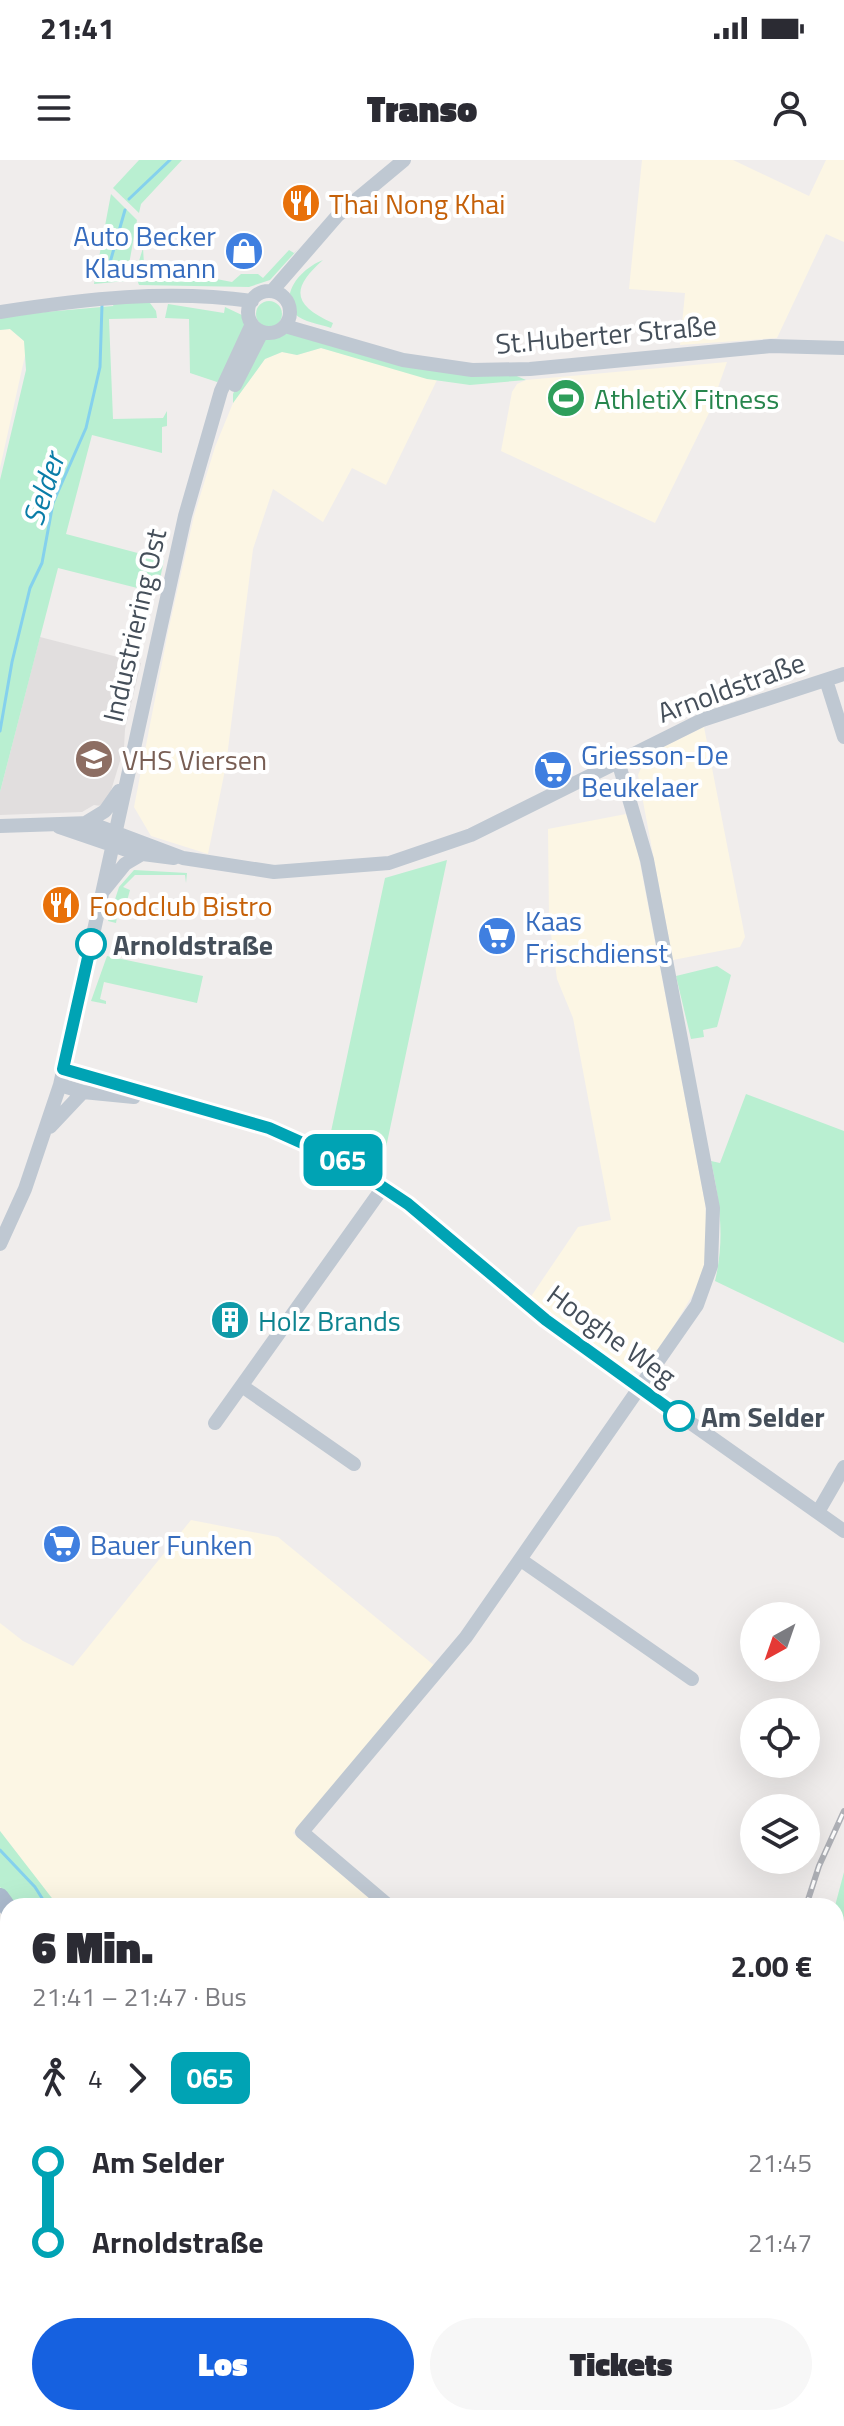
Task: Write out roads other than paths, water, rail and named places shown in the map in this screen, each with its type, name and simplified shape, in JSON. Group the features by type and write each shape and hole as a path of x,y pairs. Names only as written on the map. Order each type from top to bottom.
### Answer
{"street":[{"path":"254,317 258,294 278,294 360,197 404,160"},
{"path":"0,312 108,297 218,295 254,317 272,333 288,321 278,294"},
{"name":"Industriering Ost","path":"0,1244 25,1189 60,1085 182,529 221,391 254,317"},
{"name":"St.Huberter Straße","path":"288,321 374,351 441,367 498,370 771,346 844,348"},
{"name":"Arnoldstraße","path":"114,837 142,854 274,872 389,863 471,835 702,720 844,674"},
{"path":"826,680 844,737"},
{"path":"380,1898 302,1832 439,1670 521,1560 705,1288 714,1247 714,1227 649,871 618,761"},
{"path":"0,826 87,823 101,815 117,792 124,788"},
{"path":"87,823 114,837"},
{"path":"51,825 114,837"},
{"name":"Arnoldstraße","path":"114,837 183,858"},
{"path":"103,890 125,864 142,854"},
{"name":"Hooghe Weg","path":"63,1069 292,1137 345,1162 384,1186 546,1320 844,1531"},
{"name":"Hooghe Weg","path":"60,1085 83,1092 164,1101"},
{"path":"45,1135 83,1092"},
{"path":"215,1423 384,1186"},
{"path":"242,1386 354,1464"},
{"path":"818,1512 844,1467"},
{"path":"521,1560 692,1679"}],"waterway":[{"name":"Selder","path":"129,199 170,160"},
{"name":"Selder","path":"107,273 125,210"},
{"name":"Selder","path":"0,731 12,662 30,588 42,563 53,503 86,428 100,367 102,305"},
{"name":"Selder","path":"0,1850 42,1898"}],"railway":[{"path":"809,1898 819,1866 844,1811"}],"place":[{"name":"Thai Nong Khai","path":"301,203"},
{"name":"Auto Becker Klausmann","path":"244,251"},
{"name":"AthletiX Fitness","path":"566,398"},
{"name":"VHS Viersen","path":"94,759"},
{"name":"Griesson-De Beukelaer","path":"553,770"},
{"name":"Foodclub Bistro","path":"61,905"},
{"name":"Kaas Frischdienst","path":"497,936"},
{"name":"Arnoldstraße","path":"91,944"},
{"name":"Holz Brands","path":"230,1320"},
{"name":"Am Selder","path":"679,1416"},
{"name":"Bauer Funken","path":"62,1544"}]}
